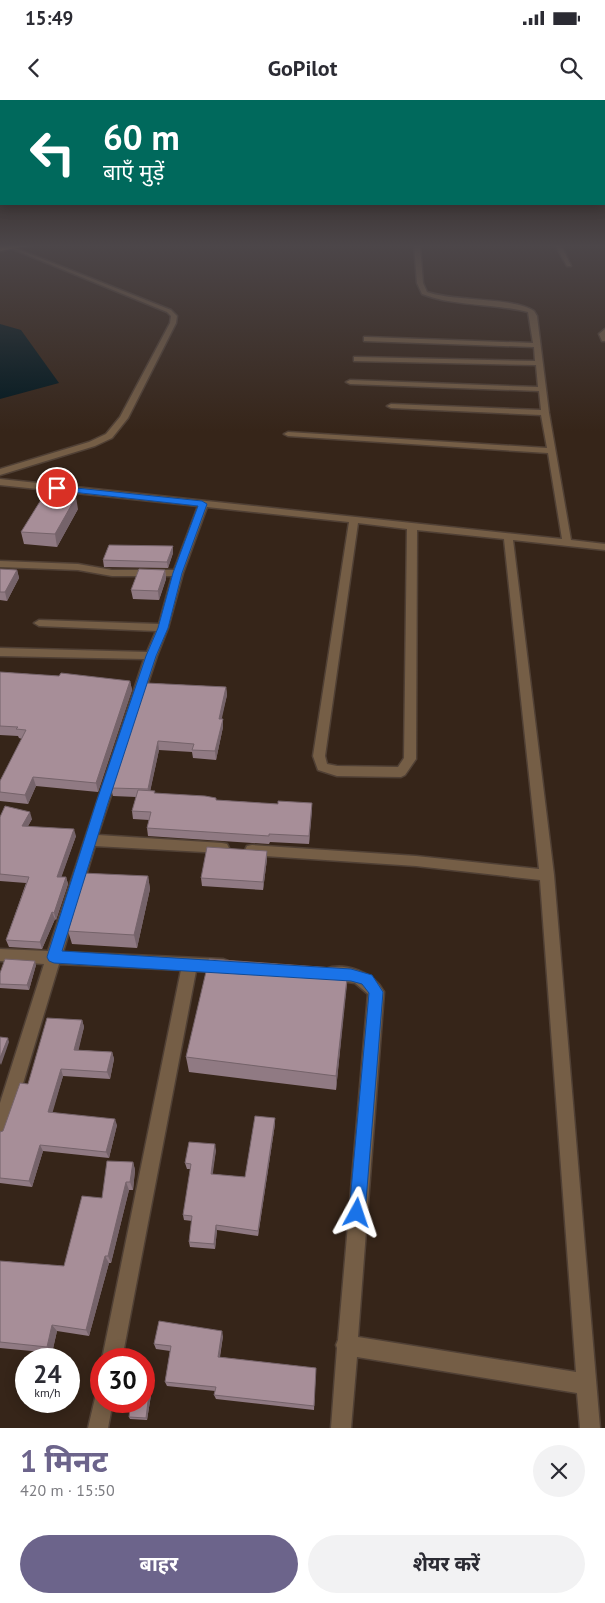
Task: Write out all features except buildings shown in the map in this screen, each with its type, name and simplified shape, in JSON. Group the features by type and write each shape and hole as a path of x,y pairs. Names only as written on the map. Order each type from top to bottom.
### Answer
{"street":[{"path":"0,472 34,460 92,444 109,436 124,418 173,323 174,316 161,307"},
{"path":"516,307 531,311 536,323 536,345 545,413 567,542"},
{"path":"605,331 603,334 605,339"},
{"path":"367,339 536,345"},
{"path":"357,358 538,363"},
{"path":"350,382 542,389"},
{"path":"391,406 545,413"},
{"path":"288,434 552,451"},
{"path":"0,482 605,547"},
{"path":"0,1130 90,840 151,656 163,628 178,573 202,504"},
{"path":"354,519 319,756 322,767 337,771 401,772 410,759 412,525"},
{"path":"508,536 547,875 590,1428"},
{"path":"0,564 78,567 112,572 178,573"},
{"path":"39,623 163,628"},
{"path":"0,652 151,656"},
{"path":"90,840 416,861 547,875"},
{"path":"0,955 240,968"},
{"path":"114,1348 190,964"},
{"path":"318,974 351,975 367,980 376,992 346,1345 341,1428"},
{"path":"346,1345 586,1384"},
{"path":"98,1428 101,1413"}],"water":[{"path":"0,324 21,330 59,383 0,399"}],"route":[{"path":"57,488 202,504 178,573 163,628 151,656 102,803 54,957 351,975 367,980 376,992 376,1007 370,1044 357,1213"}]}
